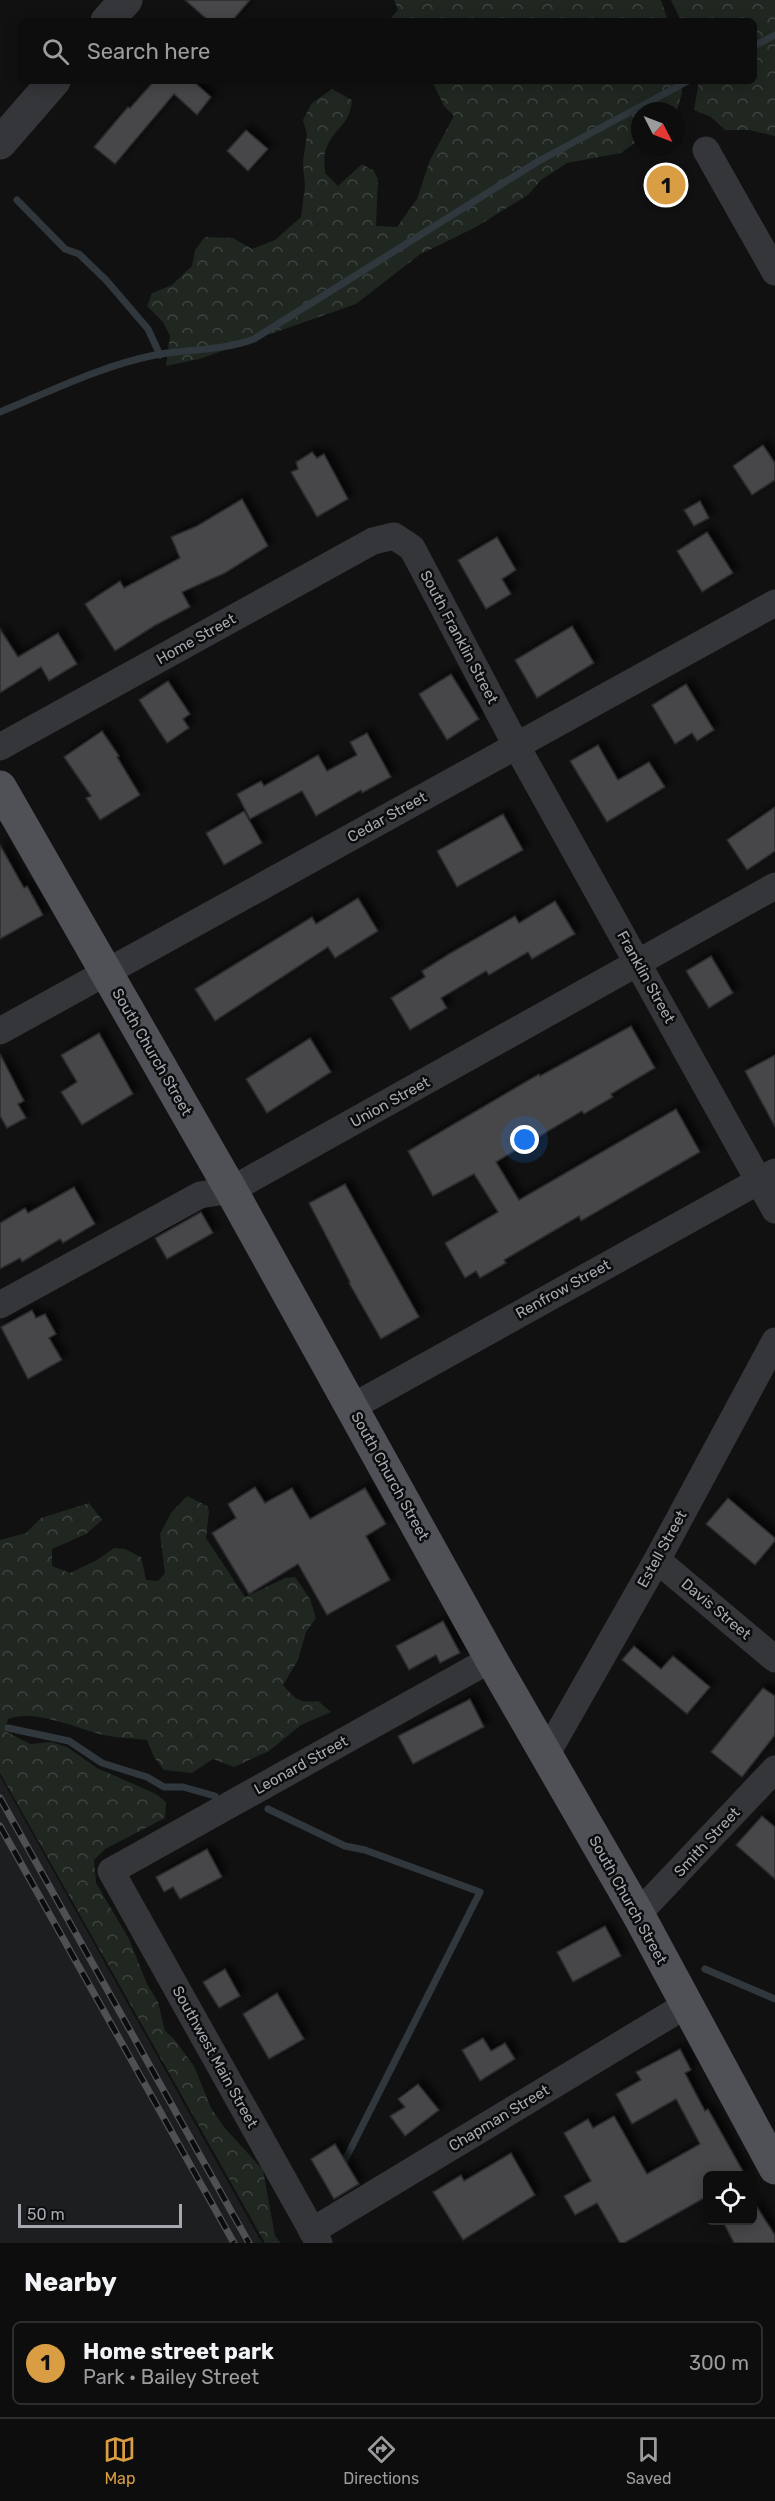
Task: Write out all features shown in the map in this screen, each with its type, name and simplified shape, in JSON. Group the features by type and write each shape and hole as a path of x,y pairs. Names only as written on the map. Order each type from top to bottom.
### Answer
{"main road":[{"name":"South Church Street","path":"0,787 231,1190 491,1659 638,1914 775,2168"}],"street":[{"path":"110,18 126,0"},
{"path":"0,143 51,84"},
{"path":"706,150 775,272"},
{"name":"South Franklin Street","path":"394,536 412,549 516,745"},
{"name":"Home Street","path":"0,747 373,541 394,536"},
{"name":"Cedar Street","path":"0,1031 775,603"},
{"name":"Franklin Street","path":"516,745 639,964 766,1177 775,1210"},
{"name":"Union Street","path":"0,1305 200,1195 231,1190 775,886"},
{"name":"Renfrow Street","path":"352,1407 766,1177"},
{"name":"Estell Street","path":"546,1755 657,1560 775,1341"},
{"name":"Davis Street","path":"657,1560 775,1659"},
{"name":"Leonard Street","path":"111,1871 491,1659"},
{"name":"Smith Street","path":"638,1914 775,1769"},
{"name":"Southwest Main Street","path":"111,1871 315,2237"},
{"name":"Chapman Street","path":"315,2237 686,2005"}],"shaded area":[{"path":"0,1776 262,2243 0,2243"}],"green space":[{"path":"394,0 661,0 667,18 391,18 398,10"},
{"path":"671,0 775,0 775,136 749,130 725,130 711,117 694,110 698,84 757,84 757,18 680,18"},
{"path":"433,84 682,84 679,102 631,102 631,146 621,153 567,163 541,180 528,195 476,227 419,255 356,304 199,359 166,366 170,336 163,322 147,306 152,293 172,285 192,266 195,250 205,237 233,238 252,249 275,240 301,217 305,187 303,161 307,134 303,120 312,103 332,89 352,100 348,116 333,135 326,149 325,173 338,186 362,164 374,171 378,179 376,226 397,227 417,199 430,160 454,116 444,106"},
{"path":"187,1496 207,1506 209,1511 206,1538 245,1597 285,1578 295,1577 310,1599 316,1618 306,1632 298,1660 283,1685 298,1699 318,1701 331,1712 301,1725 269,1751 234,1767 213,1759 192,1773 164,1770 154,1757 147,1740 105,1735 54,1720 29,1716 8,1719 5,1731 30,1744 51,1742 67,1747 97,1768 156,1794 166,1802 165,1818 105,1849 94,1860 96,1883 129,1939 147,1984 158,2002 165,2031 174,2039 194,2066 211,2108 224,2127 263,2170 275,2236 281,2243 265,2243 0,1773 0,1540 26,1533 41,1518 89,1503 102,1520 86,1534 52,1549 52,1566 70,1573 97,1560 114,1548 125,1549 141,1557 146,1580 158,1581 165,1573 160,1534 171,1513"}],"building":[{"path":"185,0 250,0 235,18 206,18"},
{"path":"151,84 196,84 211,97 197,115 174,94 115,164 94,147 128,107 130,108"},
{"path":"246,130 268,149 248,171 227,151"},
{"path":"763,445 775,463 775,480 752,495 733,466"},
{"path":"312,452 317,458 324,454 348,499 317,517 291,472 298,469 296,462"},
{"path":"242,499 268,546 225,573 182,592 190,607 154,626 115,651 85,604 120,581 124,588 180,558 171,537 197,526"},
{"path":"700,501 709,518 694,526 684,510"},
{"path":"707,532 733,573 702,592 677,551"},
{"path":"497,537 516,570 502,579 511,594 486,609 458,560"},
{"path":"572,626 594,663 537,698 515,660"},
{"path":"0,629 18,657 58,633 77,664 49,681 41,667 0,693"},
{"path":"451,674 479,719 447,740 419,694"},
{"path":"168,681 190,714 183,719 189,728 167,743 139,700"},
{"path":"686,684 714,730 697,741 692,733 675,744 652,705"},
{"path":"102,731 119,756 117,757 140,795 100,820 86,798 91,796 64,757"},
{"path":"367,733 391,777 362,793 361,790 316,816 302,791 250,819 237,794 261,781 264,786 318,755 327,771 357,755 350,742"},
{"path":"598,745 618,780 649,762 665,787 607,822 570,761"},
{"path":"775,807 775,851 747,870 727,840"},
{"path":"244,811 262,843 224,865 206,833"},
{"path":"503,814 523,850 457,887 437,851"},
{"path":"0,845 24,888 27,886 43,915 0,939"},
{"path":"358,898 378,931 335,958 328,947 215,1021 195,989 312,917 316,924"},
{"path":"555,901 575,934 532,959 528,952 489,975 486,971 441,998 447,1008 410,1030 391,998 425,977 422,971 449,954 515,916 519,923"},
{"path":"711,956 733,993 709,1008 686,971"},
{"path":"631,1026 655,1068 611,1094 613,1097 584,1114 582,1111 496,1162 519,1200 676,1109 700,1152 581,1221 579,1216 504,1260 506,1263 480,1278 476,1271 465,1278 445,1243 498,1212 474,1174 433,1196 408,1151 539,1074 540,1076"},
{"path":"99,1033 133,1094 82,1125 61,1092 77,1082 61,1055"},
{"path":"310,1038 331,1072 267,1113 246,1079"},
{"path":"0,1054 24,1101 18,1104 26,1118 7,1128 0,1116"},
{"path":"775,1055 775,1127 745,1071"},
{"path":"345,1184 419,1317 381,1339 349,1283 309,1203"},
{"path":"74,1187 95,1224 63,1243 60,1239 22,1262 20,1258 0,1269 0,1223 25,1208 28,1213"},
{"path":"201,1212 213,1233 167,1259 155,1238"},
{"path":"32,1310 36,1318 45,1314 56,1334 49,1338 62,1360 28,1379 1,1327"},
{"path":"255,1487 265,1503 292,1488 310,1519 365,1488 386,1524 366,1536 390,1580 327,1615 298,1564 249,1594 212,1533 236,1518 228,1504"},
{"path":"728,1498 775,1538 755,1565 706,1524"},
{"path":"443,1621 460,1653 440,1663 436,1655 409,1670 396,1646"},
{"path":"634,1646 661,1669 673,1656 710,1687 687,1714 622,1660"},
{"path":"763,1688 775,1696 775,1735 742,1777 711,1752"},
{"path":"470,1699 484,1727 413,1764 398,1736"},
{"path":"762,1816 775,1827 775,1879 736,1845"},
{"path":"207,1849 222,1877 180,1899 173,1887 164,1892 156,1877"},
{"path":"605,1926 621,1956 573,1982 557,1952"},
{"path":"225,1969 240,1996 219,2008 203,1982"},
{"path":"277,1993 304,2039 269,2059 243,2014"},
{"path":"483,2038 491,2051 505,2043 515,2059 480,2081 462,2050"},
{"path":"680,2049 691,2070 685,2073 705,2111 708,2109 743,2171 703,2171 703,2199 624,2243 620,2243 597,2203 575,2215 564,2196 591,2181 564,2133 588,2119 593,2128 614,2116 647,2174 700,2144 676,2099 632,2124 616,2094 641,2080 636,2072"},
{"path":"418,2084 439,2110 405,2136 390,2116 405,2107 398,2099"},
{"path":"335,2144 359,2184 334,2199 311,2159"},
{"path":"511,2153 535,2195 463,2240 433,2192 461,2175 464,2181"},
{"path":"757,2207 775,2235 775,2243 734,2243 725,2225 757,2225"}],"waterway":[{"path":"757,44 775,35"},
{"path":"0,412 76,380 135,360 167,353 230,346 254,339 537,162 682,84"},
{"path":"17,200 65,249 79,254 106,280 148,329 160,355"},
{"path":"8,1728 69,1741 102,1763 147,1777 164,1787 183,1787 215,1796"},
{"path":"268,1809 345,1846 365,1850 480,1892 341,2168"},
{"path":"705,1969 775,1999"}],"railway":[{"path":"0,1798 249,2243"},
{"path":"0,1826 234,2243"}],"place":[{"name":"Home street park","path":"666,185"}]}
